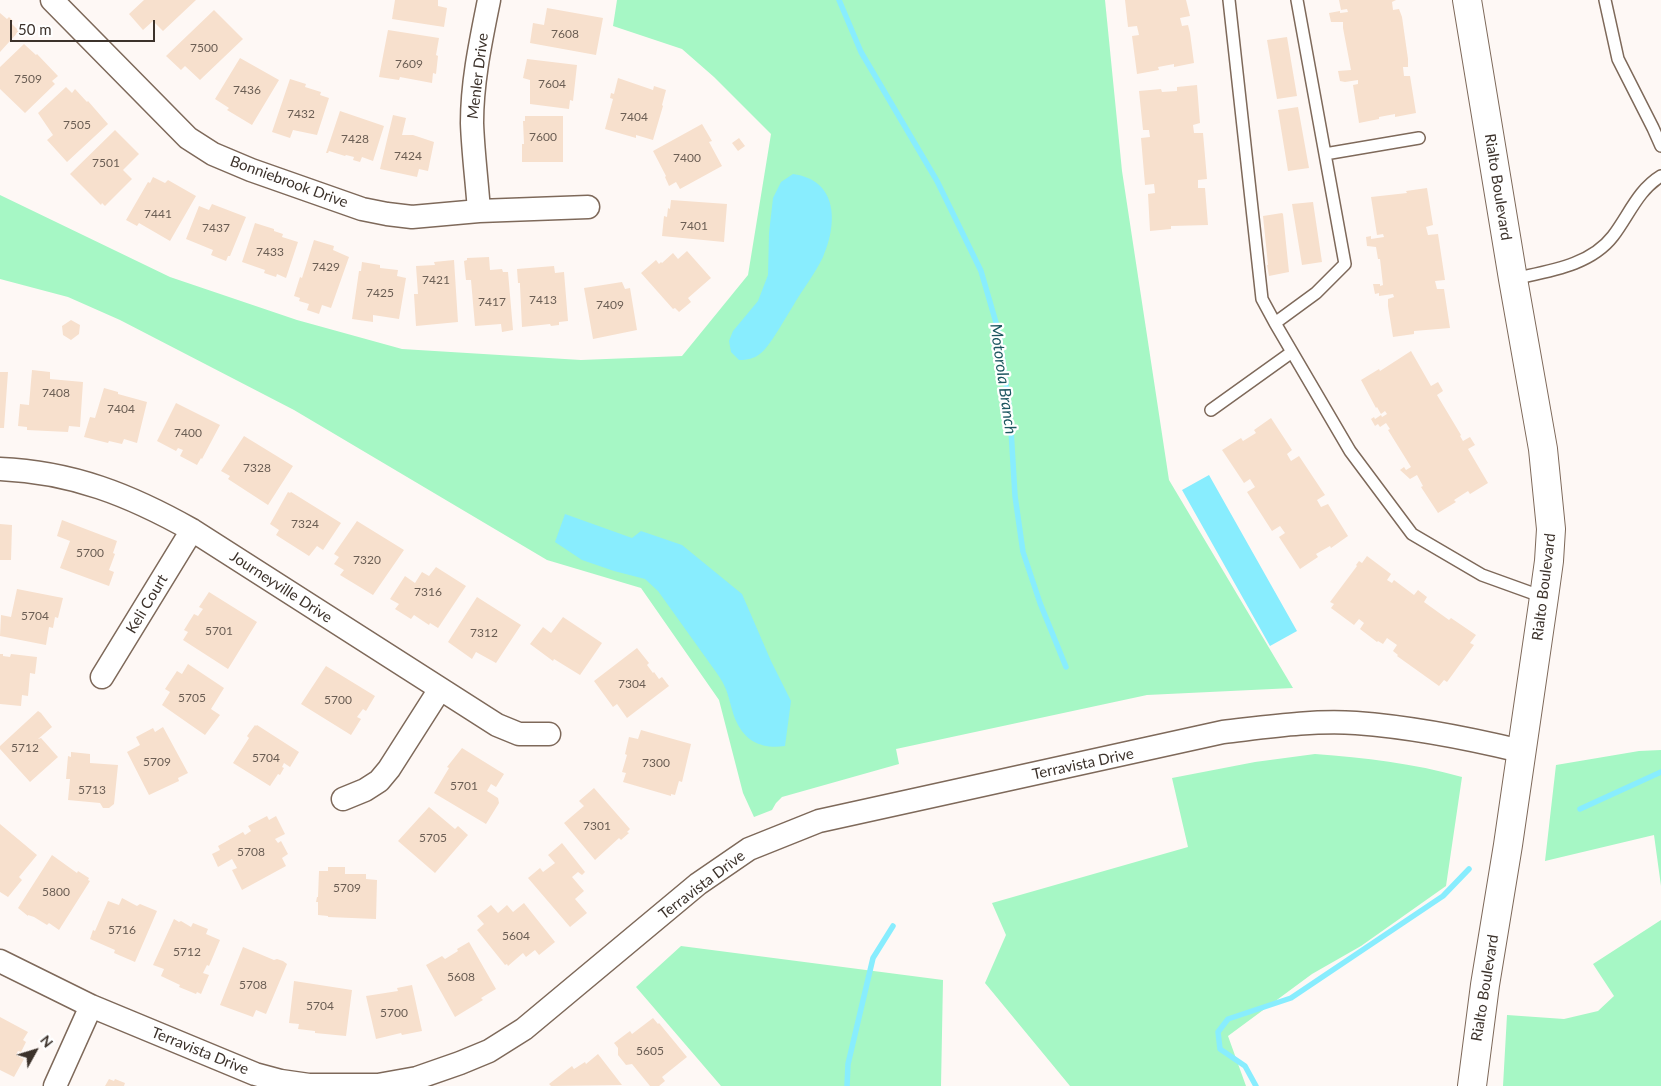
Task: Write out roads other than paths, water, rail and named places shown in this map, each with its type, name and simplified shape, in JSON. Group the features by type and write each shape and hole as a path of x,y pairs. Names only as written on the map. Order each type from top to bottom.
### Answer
{"street":[{"name":"Bonniebrook Drive","path":"52,0 188,138 213,154 362,209 412,217 479,211 588,207"},
{"name":"Menler Drive","path":"479,211 472,123 473,94 476,67 489,0"},
{"name":"Rialto Boulevard","path":"1467,0 1543,449 1551,529 1544,597 1508,845 1485,985 1472,1086"},
{"name":"Journeyville Drive","path":"0,469 39,472 82,481 123,495 154,509 192,530 497,725 520,734 548,734"},
{"name":"Keli Court","path":"102,677 192,530"},
{"path":"343,799 365,790 378,781 389,769 440,689"},
{"name":"Terravista Drive","path":"0,961 91,1006 255,1074 281,1081 309,1085 378,1085 417,1078 489,1051 524,1029 698,884 723,866 749,849 819,820 1223,732 1274,726 1355,723 1445,734 1521,751"},
{"path":"55,1086 91,1006"}],"lane":[{"path":"1228,0 1262,300 1350,452 1412,534 1482,575 1544,597"},
{"path":"1275,323 1316,293 1345,264 1298,0"},
{"path":"1605,0 1618,59 1661,146"},
{"path":"1325,154 1419,138"},
{"path":"1513,279 1557,269 1590,255 1613,236 1643,191 1661,176"},
{"path":"1211,410 1292,352"}],"water":[{"path":"793,174 808,178 819,185 826,194 832,217 828,244 816,270 769,344 756,357 739,360 731,352 729,341 733,331 758,301 768,275 769,233 773,198 781,182"},
{"path":"1209,475 1297,631 1270,646 1182,490"},
{"path":"565,514 632,538 641,531 682,545 742,594 771,661 791,701 785,746 777,747 757,743 741,730 719,677 658,591 645,579 582,560 555,542"}],"waterway":[{"name":"Motorola Branch","path":"839,0 861,52 937,181 981,271 999,333 1010,413 1015,496 1023,552 1040,603 1066,667"},
{"path":"1580,809 1661,772"},
{"path":"1256,1086 1245,1066 1220,1049 1218,1032 1228,1019 1291,998 1443,896 1469,869"},
{"name":"Motorola Branch","path":"847,1086 848,1064 873,958 893,926"}]}
